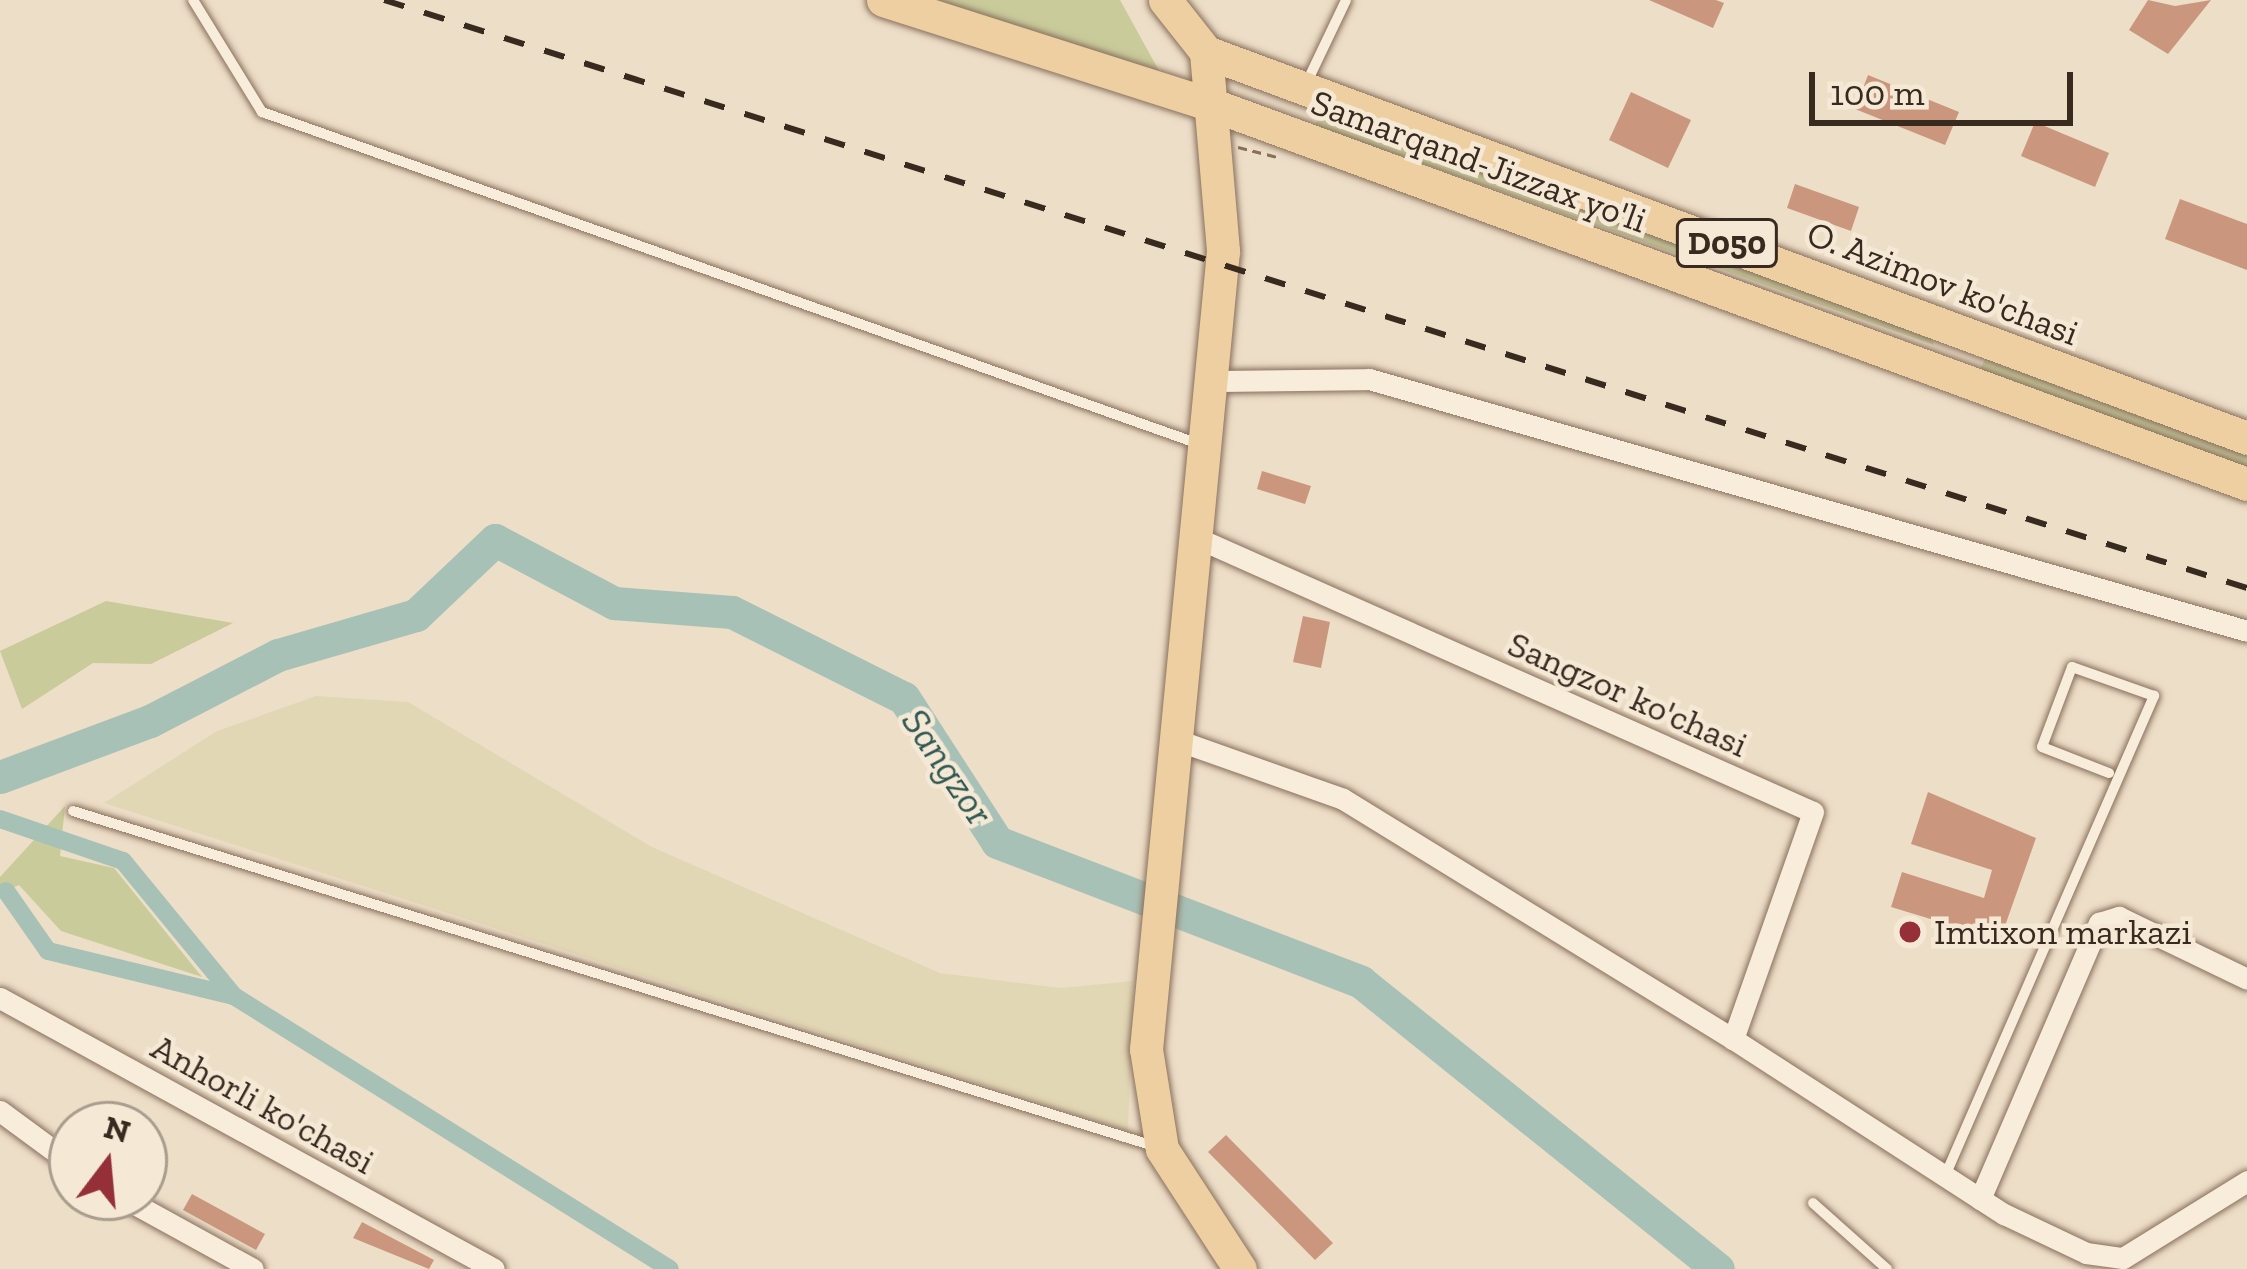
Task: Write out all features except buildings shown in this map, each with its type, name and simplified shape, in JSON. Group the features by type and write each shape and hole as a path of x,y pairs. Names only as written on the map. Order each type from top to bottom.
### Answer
{"main road":[{"name":"Samarqand-Jizzax yo'li","path":"883,0 1213,105 2247,484"},
{"name":"D050","path":"1165,0 1206,52"},
{"path":"1206,52 1223,251 1149,979 1162,1148 1240,1269"},
{"name":"O. Azimov ko'chasi","path":"1206,52 1302,93 2247,438"},
{"path":"1923,366 1949,352 1940,324"}],"street":[{"path":"1211,381 1369,379 2247,631"},
{"name":"Sangzor ko'chasi","path":"1195,537 1813,812 1732,1040"},
{"path":"1174,739 1343,799 1980,1199 2106,1262 2123,1258 2247,1181"},
{"path":"1980,1199 2099,923 2119,917 2247,979"},
{"name":"Anhorli ko'chasi","path":"0,998 494,1269"},
{"path":"0,1111 48,1146"},
{"path":"166,1221 253,1269"}],"lane":[{"path":"193,0 262,112 1204,446"},
{"path":"1302,93 1341,2"},
{"path":"1946,1176 2154,696 2072,668 2042,747 2108,773"},
{"path":"73,811 1162,1148"},
{"path":"1813,1203 1887,1269"}],"shaded area":[{"path":"316,696 408,702 652,847 940,973 1061,988 1133,981 1128,1131 104,803 217,731"}],"green space":[{"path":"921,0 1120,0 1163,78"},
{"path":"1323,114 1931,336 1934,345 1314,125"},
{"path":"1986,357 2247,453 2247,468 1980,370"},
{"path":"106,601 233,623 151,664 93,663 22,709 0,651"},
{"path":"65,806 60,856 114,868 202,977 61,931 19,885 0,894 0,877"}],"waterway":[{"name":"Sangzor","path":"0,777 150,721 278,655 416,615 495,540 614,603 732,612 904,698 997,842 1361,982 1718,1269"},
{"path":"0,819 123,861 234,996 670,1269"},
{"path":"6,891 48,951 234,996"}],"railway":[{"path":"384,0 2247,588"}],"place":[{"name":"Imtixon markazi","path":"1910,932"}]}
